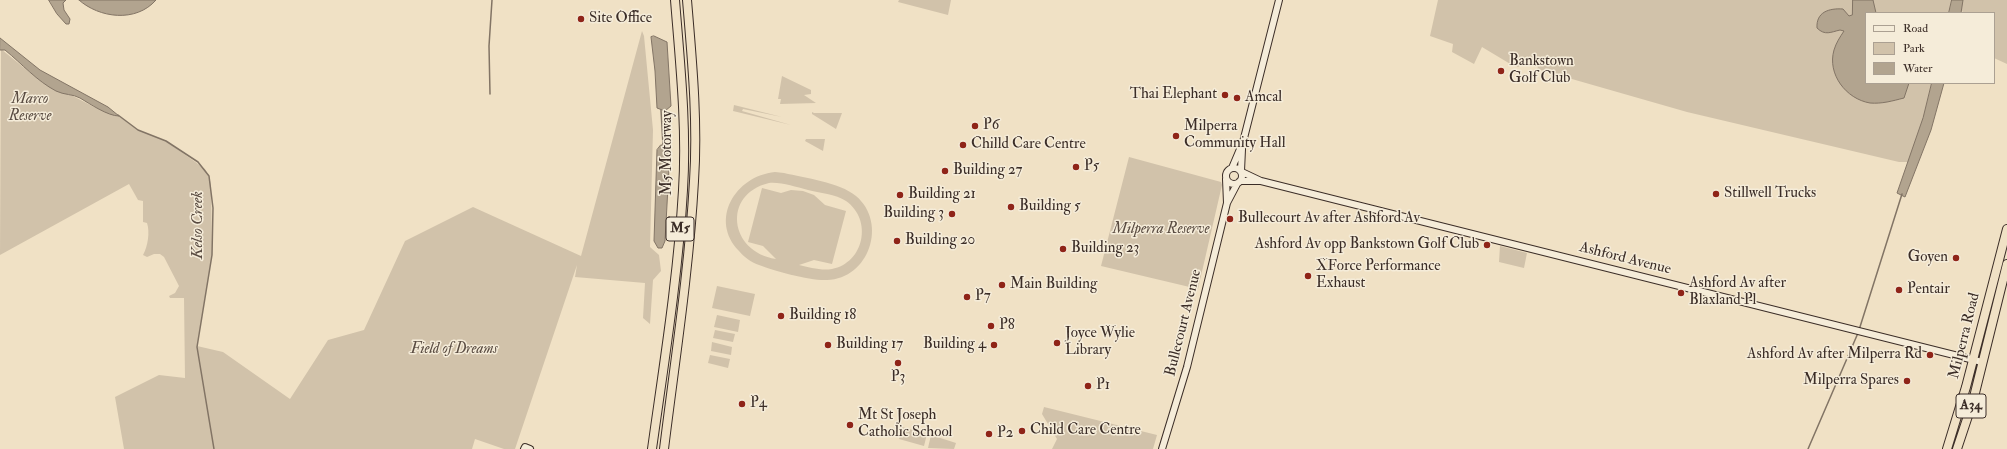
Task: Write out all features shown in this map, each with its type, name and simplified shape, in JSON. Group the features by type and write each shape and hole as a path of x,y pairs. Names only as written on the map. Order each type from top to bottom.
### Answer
{"highway":[{"name":"M5 Motorway","path":"664,449 686,275 694,180 695,117 688,0"},
{"name":"M5 Motorway","path":"652,449 678,254 683,189 683,122 675,2"},
{"name":"Milperra Road","path":"1947,449 1961,407 2007,229"},
{"name":"Milperra Road","path":"1957,449 1973,401 2007,264"}],"main road":[{"path":"1243,142 1239,183 1229,183 1226,179 1227,172 1232,168 1243,142 1279,0"},
{"path":"1232,168 1241,171"},
{"name":"Ashford Avenue","path":"1241,171 1261,180 1982,362"},
{"name":"Bullecourt Avenue","path":"1226,179 1228,203"},
{"name":"Ashford Avenue","path":"1239,183 1261,180"},
{"name":"Bullecourt Avenue","path":"1162,449 1187,367 1228,203 1239,183"}],"green space":[{"path":"899,0 951,0 948,15 898,2"},
{"name":"Bankstown Golf Club","path":"1438,0 1955,0 1952,12 1865,12 1865,84 1936,84 1913,162 1899,162 1687,112 1537,69 1538,67 1532,58 1518,67 1482,47 1474,64 1452,52 1453,44 1430,36"},
{"path":"1958,0 2007,0 2007,64 1995,58 1995,12 1963,12"},
{"path":"642,31 644,36 653,130 650,247 659,255 661,271 653,280 650,324 643,318 645,283 575,277 577,265 515,449 504,449 475,439 472,449 124,449 115,397 159,375 185,378 184,298 170,298 169,296 175,293 179,286 164,257 160,254 154,254 147,257 143,255 148,239 148,227 147,223 143,222 143,201 138,200 129,184 0,255 1,49 33,75 55,90 73,96 94,107 119,116 138,130 166,141 205,169 209,176 211,185 212,255 197,346 223,352 290,399 328,340 364,330 405,241 473,207 581,256"},
{"path":"782,76 811,90 811,94 804,95 816,103 780,104 781,99 778,99"},
{"path":"734,105 782,117 743,109 742,111 791,125 733,111"},
{"path":"812,112 842,113 836,129 812,114"},
{"path":"806,139 825,139 823,151 805,141"},
{"name":"Milperra Reserve","path":"1129,157 1221,182 1222,185 1198,289 1101,266"},
{"path":"775,172 812,179 841,187 856,196 866,207 871,220 872,234 869,248 863,260 854,270 842,277 827,280 812,279 783,273 756,264 748,260 741,253 730,239 726,226 727,213 731,201 738,191 748,182 761,175","holes":["769,183 779,183 827,194 846,201 854,209 860,219 862,229 858,250 851,259 843,265 832,269 819,269 799,265 814,260 832,264 846,211 825,205 814,195 803,191 791,190 781,193 762,188 748,242 763,246 776,259 760,254 748,246 741,235 737,222 738,210 744,199 754,189"]},
{"path":"1500,246 1527,253 1524,268 1499,262"},
{"path":"717,286 755,294 750,316 712,308"},
{"path":"717,315 740,320 738,332 714,327"},
{"path":"715,330 735,334 733,342 713,338"},
{"path":"712,342 732,347 731,355 711,351"},
{"path":"710,355 730,359 728,368 708,363"},
{"path":"1044,407 1157,435 1153,449 1052,449 1057,439 1042,414"},
{"path":"902,427 927,434 924,446 899,439"},
{"path":"931,435 956,443 954,449 928,448"}],"water":[{"path":"49,0 66,0 63,3 64,10 70,19 69,24 66,24 57,14"},
{"path":"79,0 156,0 148,7 138,12 128,15 118,15 97,11"},
{"path":"1853,0 1873,0 1876,12 1865,12 1865,84 1909,84 1904,98 1887,102 1870,103 1861,101 1853,96 1840,84 1833,68 1833,59 1837,42 1844,31 1840,30 1825,33 1817,28 1817,23 1821,15 1828,10 1843,9 1849,16 1852,15"},
{"path":"1952,0 1963,0 1961,12 1949,12"},
{"path":"654,36 667,42 671,106 665,111 657,108 651,37"},
{"path":"0,38 40,70 108,107 119,116 104,112 77,97 56,91 49,87 5,50 0,50"},
{"path":"1932,84 1944,84 1931,130 1905,197 1897,193 1923,118"},
{"path":"661,145 666,145 670,150 665,241 662,248 658,248 654,241 657,150"}],"waterway":[{"path":"490,94 489,46 492,0"},
{"path":"661,110 663,145"},
{"name":"Kelso Creek","path":"118,115 138,130 166,141 198,162 209,176 213,208 212,255 197,347 214,449"},
{"path":"1859,330 1902,194"},
{"path":"1808,449 1858,333"}],"place":[{"name":"Site Office","path":"581,19"},
{"name":"Bankstown Golf Club","path":"1501,71"},
{"name":"Thai Elephant","path":"1225,95"},
{"name":"Amcal","path":"1237,98"},
{"name":"P6","path":"975,126"},
{"name":"Milperra Community Hall","path":"1176,136"},
{"name":"Chilld Care Centre","path":"963,145"},
{"name":"P5","path":"1076,167"},
{"name":"Building 27","path":"945,171"},
{"name":"Stillwell Trucks","path":"1716,194"},
{"name":"Building 21","path":"900,195"},
{"name":"Building 5","path":"1011,207"},
{"name":"Building 3","path":"952,214"},
{"name":"Bullecourt Av after Ashford Av","path":"1230,219"},
{"name":"Building 20","path":"897,241"},
{"name":"Ashford Av opp Bankstown Golf Club","path":"1487,245"},
{"name":"Building 23","path":"1063,249"},
{"name":"Goyen","path":"1956,258"},
{"name":"XForce Performance Exhaust","path":"1308,276"},
{"name":"Main Building","path":"1002,285"},
{"name":"Pentair","path":"1899,290"},
{"name":"Ashford Av after Blaxland Pl","path":"1681,293"},
{"name":"P7","path":"967,297"},
{"name":"Building 18","path":"781,316"},
{"name":"P8","path":"991,326"},
{"name":"Joyce Wylie Library","path":"1057,343"},
{"name":"Building 17","path":"828,345"},
{"name":"Building 4","path":"994,345"},
{"name":"Ashford Av after Milperra Rd","path":"1930,355"},
{"name":"P3","path":"898,363"},
{"name":"Milperra Spares","path":"1907,381"},
{"name":"P1","path":"1088,386"},
{"name":"P4","path":"742,404"},
{"name":"Mt St Joseph Catholic School","path":"850,425"},
{"name":"Child Care Centre","path":"1022,431"},
{"name":"P2","path":"989,434"}],"park label":[{"name":"Marco Reserve","path":"30,108"},
{"name":"Field of Dreams","path":"454,350"}]}
